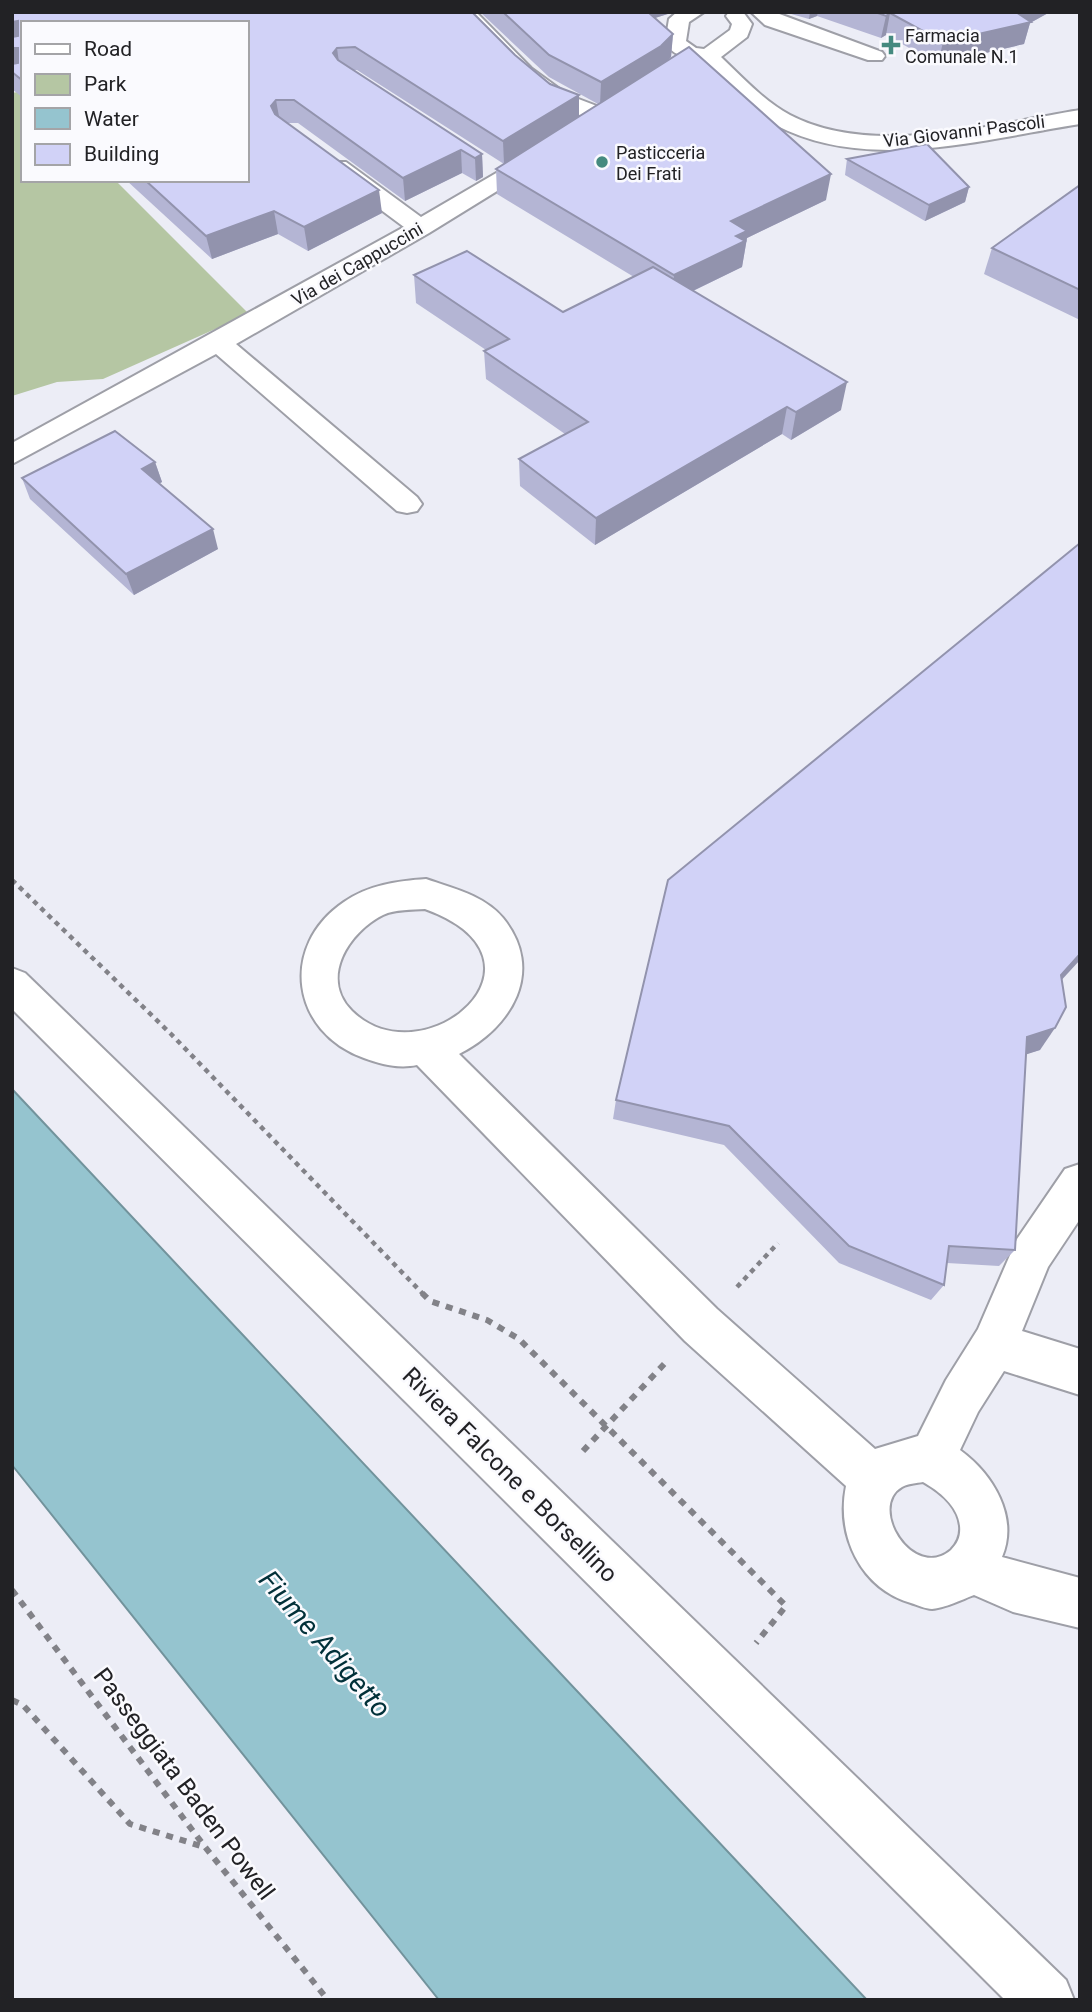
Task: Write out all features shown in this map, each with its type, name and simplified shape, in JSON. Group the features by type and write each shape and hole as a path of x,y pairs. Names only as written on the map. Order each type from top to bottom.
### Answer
{"street":[{"path":"465,12 524,72 551,93 561,100 602,116"},
{"path":"694,12 679,19 676,43 691,60 740,33 743,14 712,12"},
{"path":"761,12 772,21 875,56"},
{"name":"Via Giovanni Pascoli","path":"691,60 743,90 783,120 813,132 854,142 897,143 1080,117"},
{"path":"580,130 624,103"},
{"name":"Via dei Cappuccini","path":"12,455 421,228 558,143"},
{"path":"321,154 421,228"},
{"path":"482,162 504,177"},
{"path":"218,342 407,504"},
{"path":"426,1048 455,1039 478,1022 496,1001 503,977 503,953 493,931 476,913 453,900 426,894 398,895 371,904 347,918 330,937 320,961 319,985 327,1009 343,1029 368,1043 396,1050 426,1048 701,1325 874,1479"},
{"name":"Riviera Falcone e Borsellino","path":"12,984 1028,1982 1074,2000"},
{"path":"931,1460 962,1396 994,1345 1032,1254 1080,1183"},
{"path":"994,1345 1080,1372"},
{"path":"904,1459 931,1460 943,1463 960,1476 973,1493 981,1512 980,1553 970,1568 954,1579 935,1583 916,1580 896,1570 880,1555 870,1536 865,1516 866,1495 874,1479 887,1466 904,1459"},
{"path":"970,1568 1013,1587 1080,1603"}],"path":[{"path":"12,880 171,1034 430,1301 487,1320 519,1339 786,1606 723,1684"},
{"name":"Passeggiata Baden Powell","path":"12,1590 205,1847 328,2000"},
{"path":"12,1700 23,1705 130,1824 205,1847"}],"green space":[{"path":"21,91 21,182 117,182 249,314 103,379 57,382 12,396 12,93"}],"water":[{"name":"Fiume Adigetto","path":"12,1089 867,2000 439,2000 12,1465"}],"building":[{"path":"12,12 472,12 515,55 550,84 579,95 503,141 355,47 337,48 333,53 338,60 482,154 475,158 461,150 403,178 294,100 276,100 271,106 275,114 379,190 304,227 274,211 206,236 147,182 248,182 248,21 21,21 21,79 12,72 12,64 18,63 18,48 12,48 12,37 18,36 18,21 12,22"},
{"path":"503,12 648,12 673,34 661,46 601,82 549,55"},
{"path":"875,12 1016,12 1031,22 943,42 890,13 886,16"},
{"path":"689,47 831,174 731,221 747,231 736,236 745,241 674,275 496,169"},
{"path":"927,144 969,187 929,205 847,159"},
{"path":"1080,185 1080,290 992,248"},
{"path":"467,251 563,312 653,267 847,382 796,412 787,407 596,518 519,459 588,422 484,351 509,339 414,275"},
{"path":"115,431 155,462 142,469 213,529 126,574 22,478"},
{"path":"1080,543 1080,954 1061,975 1066,1007 1055,1028 1027,1037 1015,1250 949,1246 944,1285 849,1246 729,1126 616,1100 668,880"}],"place":[{"name":"Farmacia Comunale N.1","path":"891,45"},
{"name":"Pasticceria Dei Frati","path":"602,162"}]}
